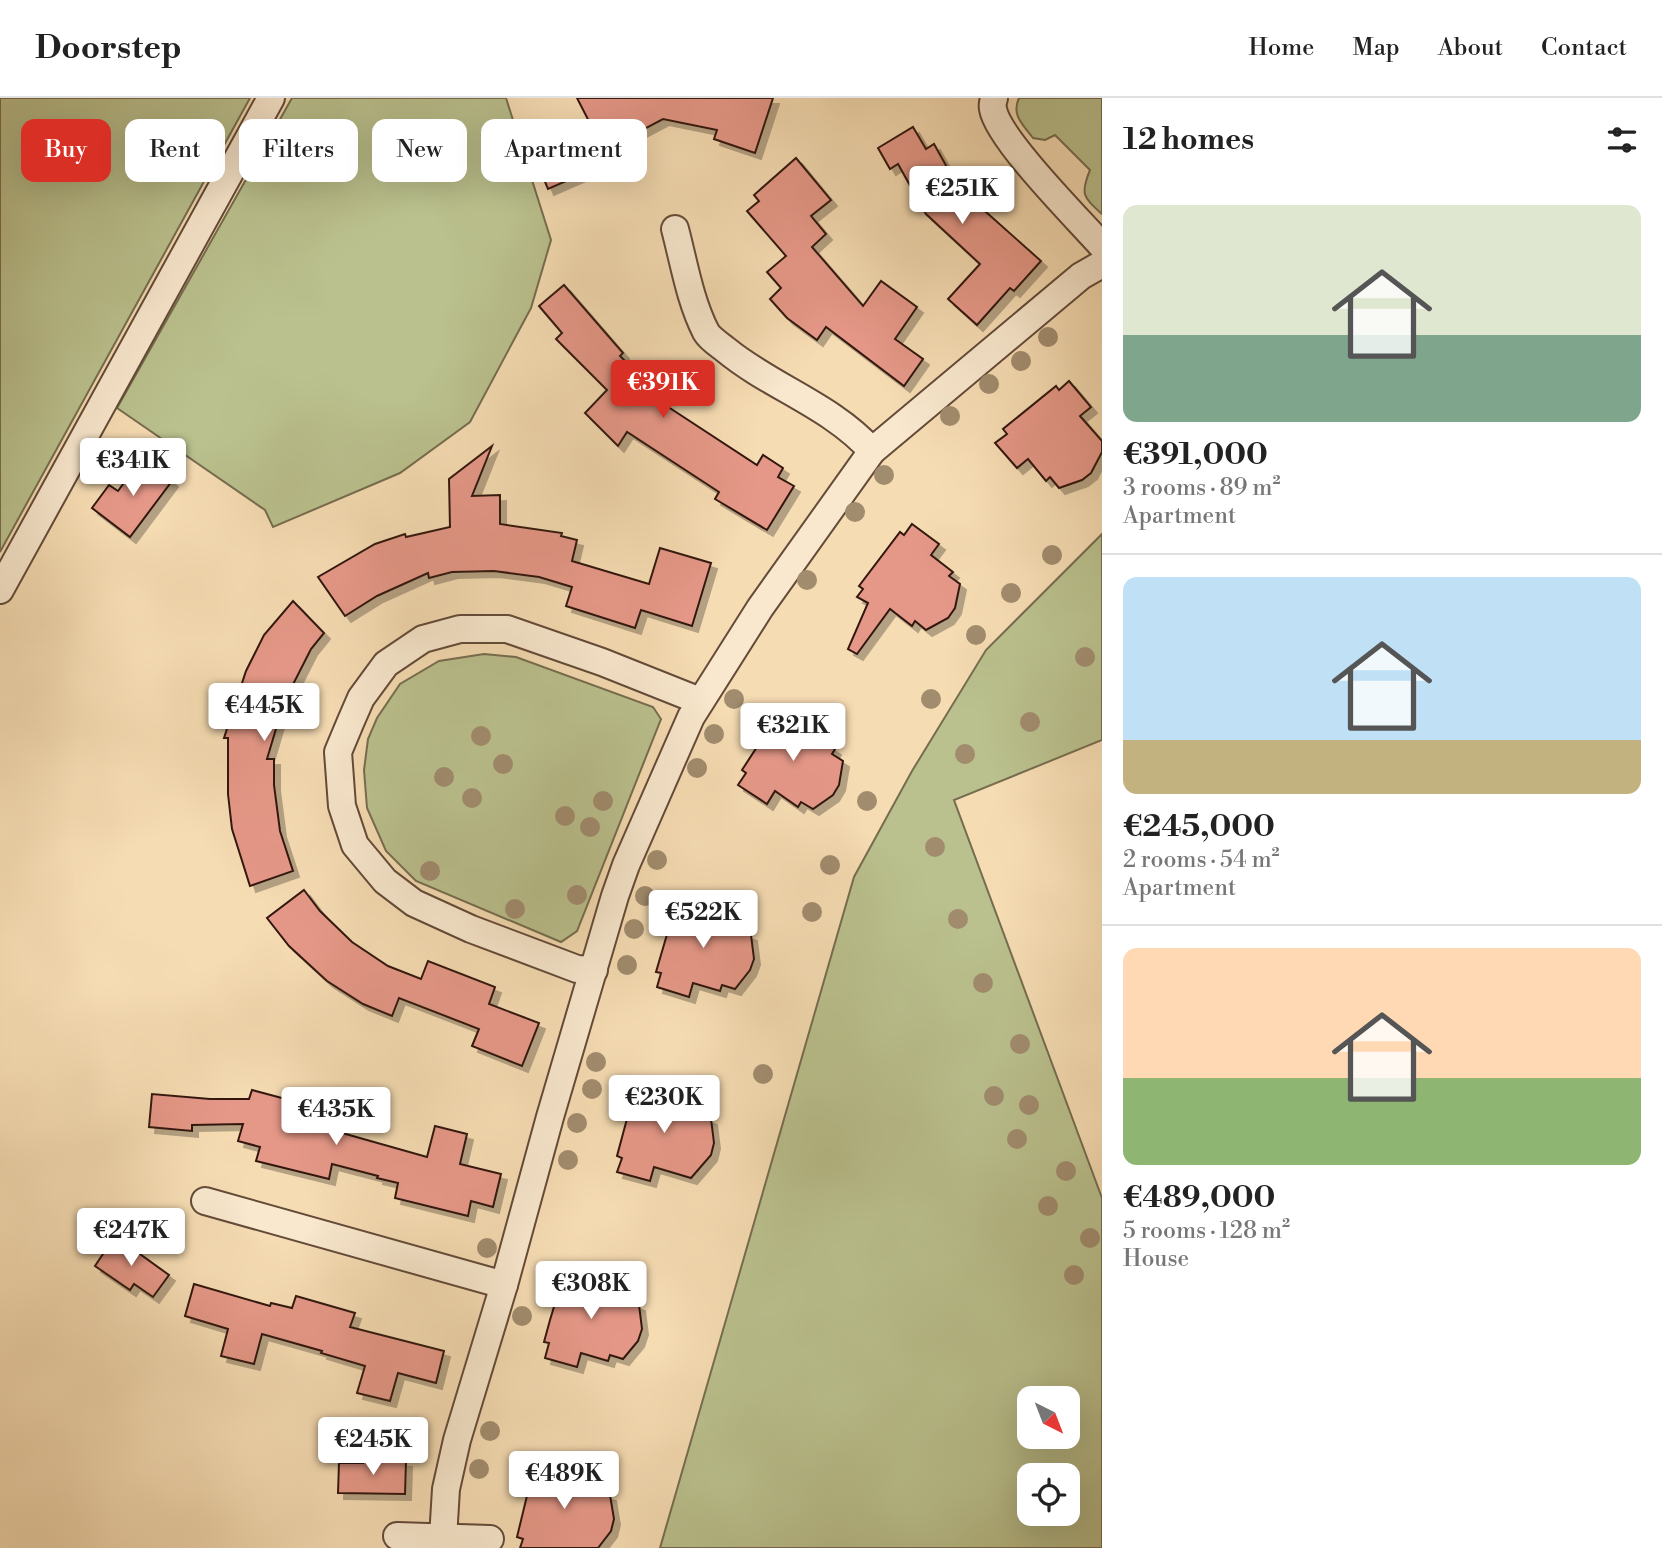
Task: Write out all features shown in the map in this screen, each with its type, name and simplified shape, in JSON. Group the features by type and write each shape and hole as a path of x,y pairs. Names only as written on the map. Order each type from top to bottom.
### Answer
{"street":[{"path":"0,590 271,98"},
{"path":"994,98 993,109 1003,131 1034,171 1102,246"},
{"path":"675,229 692,296 707,335 740,362 822,411 872,451"},
{"path":"443,1538 446,1489 457,1440 593,970 626,865 691,717 767,598 872,451 1081,276 1102,264"},
{"path":"593,970 577,969 471,929 414,903 385,881 355,845 342,806 338,752 362,698 386,664 424,639 460,629 507,629 614,666 700,701"},
{"path":"205,1201 504,1285"},
{"path":"397,1536 490,1539"}],"green space":[{"path":"0,98 250,98 225,143 225,119 125,119 125,182 204,182 0,552"},
{"path":"292,98 506,98 513,119 481,119 481,182 533,182 551,240 531,308 470,422 400,473 273,527 265,510 117,408 245,182 358,182 358,119 280,119"},
{"path":"1019,98 1102,98 1102,214 1085,195 1090,170 1055,135 1045,140 1033,138 1017,115"},
{"path":"1102,534 1102,740 954,800 1102,1198 1102,1548 660,1548 854,877 912,771 986,650"},
{"path":"484,654 516,657 653,707 661,719 577,931 561,942 416,881 386,851 367,808 364,770 368,739 377,718 400,684 439,661"}],"building":[{"path":"577,98 773,98 755,153 714,139 717,130 663,119 647,128 647,119 588,119"},
{"path":"913,127 926,149 934,144 958,187 1041,261 1014,291 1010,288 977,325 948,299 980,264 926,214 898,164 890,169 878,148"},
{"path":"796,158 831,200 811,216 826,234 812,247 863,306 881,281 917,307 895,339 923,359 904,386 826,327 817,340 787,318 770,299 781,288 767,272 786,256 747,211 759,201 754,195"},
{"path":"545,182 564,182 548,189"},
{"path":"564,285 623,353 620,356 636,372 627,380 757,465 763,455 783,468 778,477 794,486 767,530 715,499 719,492 627,432 618,446 585,413 607,390 556,339 562,333 539,306"},
{"path":"1069,381 1091,407 1080,416 1102,441 1102,452 1091,473 1082,480 1059,488 1050,477 1046,481 1028,459 1017,468 995,443 1007,434 1003,429 1056,386 1059,390"},
{"path":"492,446 472,496 500,495 500,524 562,533 561,536 577,540 572,561 649,584 660,548 711,563 692,626 641,610 635,628 566,606 572,587 539,577 494,571 452,572 429,578 428,573 377,596 345,616 318,577 375,544 405,534 406,537 450,527 449,479"},
{"path":"142,458 172,481 130,537 92,508 109,485 118,491"},
{"path":"912,524 939,544 931,555 953,572 949,576 960,584 955,608 948,618 926,630 915,621 912,626 890,609 857,654 848,649 868,603 857,597 863,589 859,586 900,532 904,535"},
{"path":"293,601 324,633 311,649 284,702 267,759 274,759 274,785 280,831 293,871 250,886 232,829 228,794 228,738 224,738 246,671 264,635"},
{"path":"790,705 819,723 812,734 835,749 832,754 843,761 839,785 833,795 813,809 801,802 798,807 775,791 767,804 738,785 746,773 742,770 779,713 783,716"},
{"path":"304,890 320,911 352,942 388,966 421,979 428,961 495,987 489,1004 539,1023 522,1066 472,1046 479,1029 399,998 392,1016 363,1004 327,981 289,946 267,918"},
{"path":"684,895 716,905 713,918 739,925 738,931 751,935 754,959 750,970 735,989 722,985 720,991 693,983 689,997 657,987 661,973 656,972 675,907 680,908"},
{"path":"645,1079 677,1089 673,1102 700,1109 698,1115 711,1119 714,1143 711,1155 691,1178 654,1167 650,1181 617,1172 622,1158 617,1156 628,1115 636,1091 641,1092"},
{"path":"296,1089 328,1097 321,1127 427,1157 435,1126 467,1134 460,1164 501,1174 493,1207 471,1201 468,1216 395,1198 398,1183 332,1164 329,1179 256,1161 260,1147 238,1141 243,1124 192,1125 192,1131 149,1127 152,1094 249,1099 252,1090 293,1101"},
{"path":"115,1236 169,1275 153,1297 134,1284 130,1290 95,1266"},
{"path":"572,1265 604,1275 600,1288 627,1295 626,1301 639,1305 642,1329 638,1341 623,1359 610,1355 608,1361 581,1353 577,1367 545,1358 549,1343 544,1342 550,1320 563,1277 568,1278"},
{"path":"194,1284 270,1306 271,1303 292,1308 296,1296 355,1313 350,1327 444,1351 436,1383 398,1373 390,1401 357,1393 365,1366 262,1334 254,1364 221,1356 228,1329 185,1316"},
{"path":"541,1459 574,1467 571,1480 598,1486 597,1492 610,1495 614,1519 611,1531 598,1548 520,1548 523,1539 517,1537 533,1471 538,1472"},
{"path":"363,1460 406,1461 405,1494 338,1493 339,1463 363,1463"}]}
